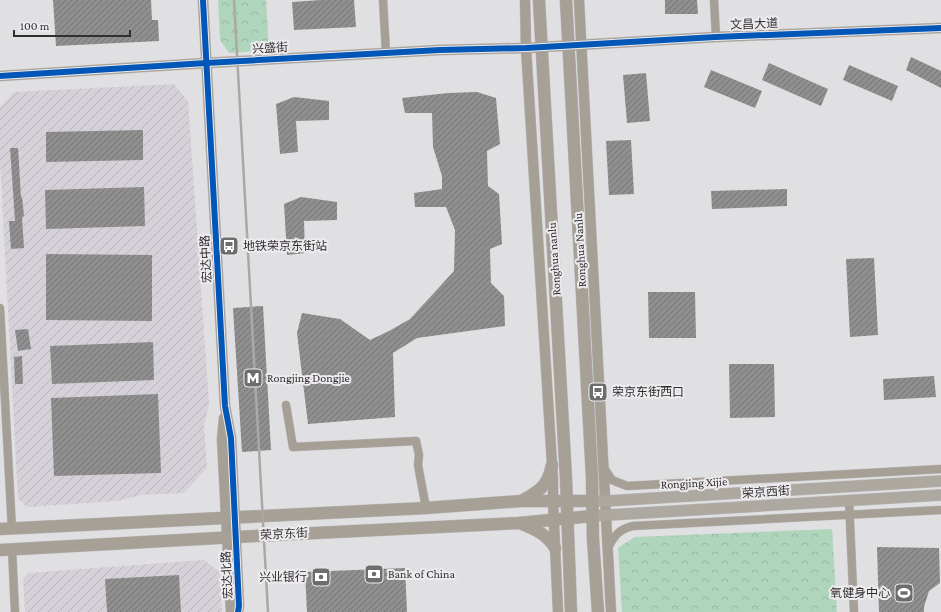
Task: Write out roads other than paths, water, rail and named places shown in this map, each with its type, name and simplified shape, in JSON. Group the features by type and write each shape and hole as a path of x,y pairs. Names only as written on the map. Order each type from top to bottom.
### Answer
{"main road":[{"name":"Ronghua nanlu","path":"539,0 559,347 571,612"},
{"name":"Ronghua Nanlu","path":"566,0 575,45 576,182 592,470 592,516 598,612"},
{"path":"521,501 532,495 544,485 552,465"},
{"name":"Rongjing Xijie","path":"592,501 941,482"},
{"name":"荣京西街","path":"592,516 941,495"},
{"name":"荣京东街","path":"0,529 426,508 521,501 592,501"},
{"name":"荣京东街","path":"6,550 519,523 592,516"},
{"path":"519,523 536,530 545,536 550,540 555,548"}],"street":[{"name":"宏达中路","path":"203,0 225,406 231,438 231,537"},
{"path":"383,0 386,53"},
{"path":"525,0 526,48 552,465 552,501 558,612"},
{"path":"578,0 575,45 587,150 611,612"},
{"path":"714,0 716,37"},
{"name":"文昌大道","path":"541,47 716,37 941,28"},
{"name":"兴盛街","path":"0,76 386,53 541,47"},
{"path":"576,182 587,150"},
{"path":"0,308 12,529"},
{"path":"547,379 559,347"},
{"path":"286,405 293,447 416,441 419,455 418,465 426,508"},
{"path":"604,467 612,480 627,486 941,469"},
{"path":"849,500 854,612"},
{"path":"608,548 619,531 633,526 941,510"},
{"name":"宏达北路","path":"231,537 231,612"},
{"name":"宏达北路","path":"231,537 239,606 238,612"},
{"path":"6,550 15,612"}],"railway":[{"path":"234,0 268,612"}],"place":[{"name":"地铁荣京东街站","path":"229,246"},
{"name":"Rongjing Dongjie","path":"253,378"},
{"name":"荣京东街西口","path":"598,392"},
{"name":"Bank of China","path":"374,574"},
{"name":"兴业银行","path":"321,577"},
{"name":"氧健身中心","path":"904,593"}]}
